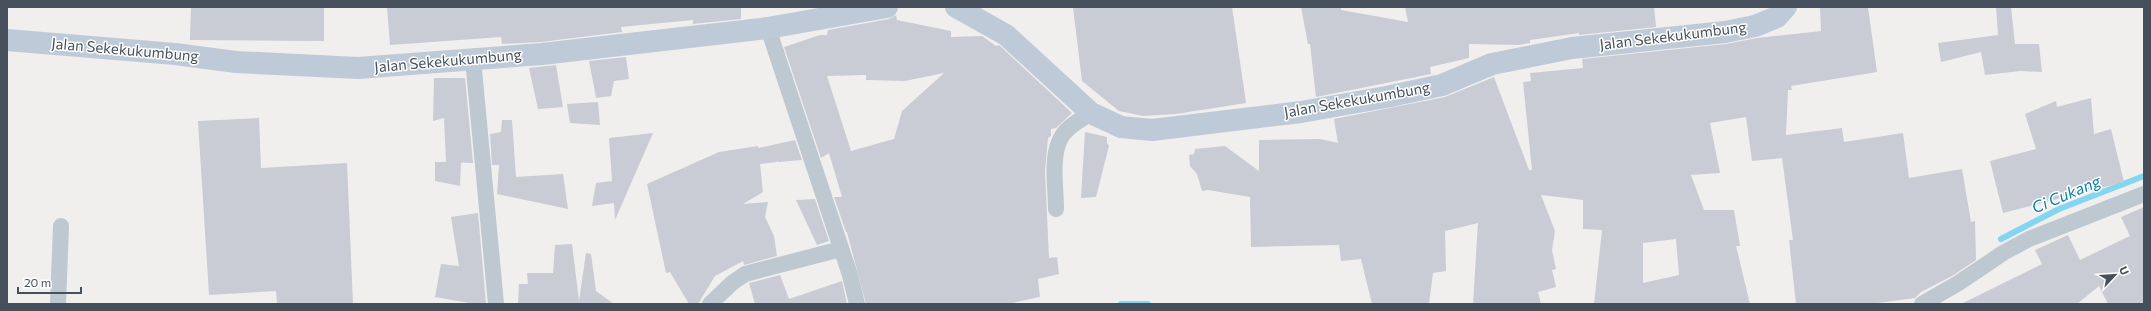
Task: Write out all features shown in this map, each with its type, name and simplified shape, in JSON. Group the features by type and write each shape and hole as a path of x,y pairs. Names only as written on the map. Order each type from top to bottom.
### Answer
{"street":[{"name":"Jalan Sekekukumbung","path":"7,40 175,54 236,62 358,68 473,59 768,28 887,7"},
{"name":"Jalan Sekekukumbung","path":"956,7 1006,34 1091,113 1122,127 1152,130 1308,111 1418,91 1442,85 1492,64 1572,48 1725,32 1755,26 1777,17 1786,7"},
{"path":"768,28 850,275 856,304"},
{"path":"473,59 496,304"},
{"path":"1056,209 1055,154 1062,135 1076,122 1091,113"},
{"path":"1922,304 1957,284 2003,253 2029,239 2144,194"},
{"path":"58,304 61,226"},
{"path":"710,304 732,282 745,274 841,249"}],"building":[{"path":"191,7 324,7 324,41 190,40"},
{"path":"387,7 741,7 741,19 693,24 693,20 621,27 622,32 541,42 502,44 501,37 390,45"},
{"path":"1073,7 1232,7 1246,103 1176,114 1143,116 1119,111 1082,81"},
{"path":"1301,7 1341,7 1341,10 1408,22 1405,7 1654,7 1656,27 1579,35 1579,33 1530,40 1530,43 1519,45 1469,44 1469,58 1430,67 1431,74 1316,97 1310,44 1308,44"},
{"path":"1820,7 1868,7 1877,72 1791,86 1792,90 1788,90 1786,135 1842,128 1844,142 1903,133 1909,178 1962,169 1971,222 1975,221 1976,260 1952,276 1921,292 1915,298 1870,304 1796,304 1789,240 1793,240 1782,158 1752,161 1746,117 1710,123 1720,173 1691,175 1704,210 1734,210 1740,246 1736,246 1750,304 1594,304 1602,230 1583,229 1583,200 1541,195 1555,231 1552,250 1556,269 1552,270 1556,287 1538,292 1541,304 1473,304 1478,223 1445,231 1446,271 1433,273 1429,304 1372,304 1361,259 1341,261 1339,245 1251,247 1250,197 1208,190 1202,191 1197,174 1190,166 1189,155 1194,154 1195,149 1225,146 1259,171 1259,140 1320,139 1338,143 1334,119 1445,97 1494,77 1529,170 1532,170 1523,82 1531,81 1530,73 1583,68 1582,59 1726,44 1757,38 1821,31","holes":["1676,239 1679,275 1643,283 1643,243"]},
{"path":"1996,7 2011,7 2015,44 2039,44 2042,72 2020,71 1985,75 1981,52 1941,62 1938,43 1998,35"},
{"path":"896,15 897,20 951,31 951,37 982,36 996,46 999,45 1072,113 1056,128 1051,129 1051,136 1048,138 1045,172 1049,258 1057,257 1059,274 1038,279 1040,297 1007,304 866,304 847,232 834,197 842,197 829,153 821,158 784,47 820,35 827,35 828,30 889,19","holes":["944,73 902,111 894,139 851,151 827,76 866,75 866,80 905,81"]},
{"path":"626,57 629,79 614,81 611,96 596,98 589,61"},
{"path":"556,65 563,107 538,109 529,68"},
{"path":"434,78 465,78 473,163 446,162 444,118 433,121"},
{"path":"2091,98 2094,134 2111,129 2124,182 2003,213 1990,161 2036,149 2025,114 2056,101 2057,107"},
{"path":"598,102 600,125 570,123 567,104"},
{"path":"259,118 261,168 347,163 353,304 277,304 276,291 209,295 198,121"},
{"path":"502,120 512,120 516,177 563,174 568,209 497,194 499,165 492,165 490,134 501,132"},
{"path":"1085,132 1107,137 1107,143 1109,146 1096,197 1081,198"},
{"path":"653,133 615,220 614,203 592,206 596,183 612,181 609,138"},
{"path":"795,140 802,160 778,162 777,160 777,162 760,164 763,192 743,204 768,202 765,217 774,236 777,256 744,265 743,261 715,276 698,304 689,304 670,272 666,273 647,184 719,152 758,146 758,148"},
{"path":"435,162 461,162 460,186 435,181"},
{"path":"815,199 829,241 817,245 796,200"},
{"path":"2144,207 2144,304 2108,304 2099,286 2077,304 1961,304 2042,264 2035,250 2068,235 2080,260 2130,236 2121,217"},
{"path":"478,213 486,304 475,304 435,297 441,264 459,266 451,217"},
{"path":"572,244 579,301 586,253 591,254 596,291 614,304 518,304 519,284 528,284 527,273 553,273 555,245"},
{"path":"780,275 789,299 842,281 847,304 755,304 749,283"}],"waterway":[{"name":"Ci Cukang","path":"2001,239 2059,209 2144,176"},
{"name":"Ci Cukang","path":"1121,304 1148,304"}]}
